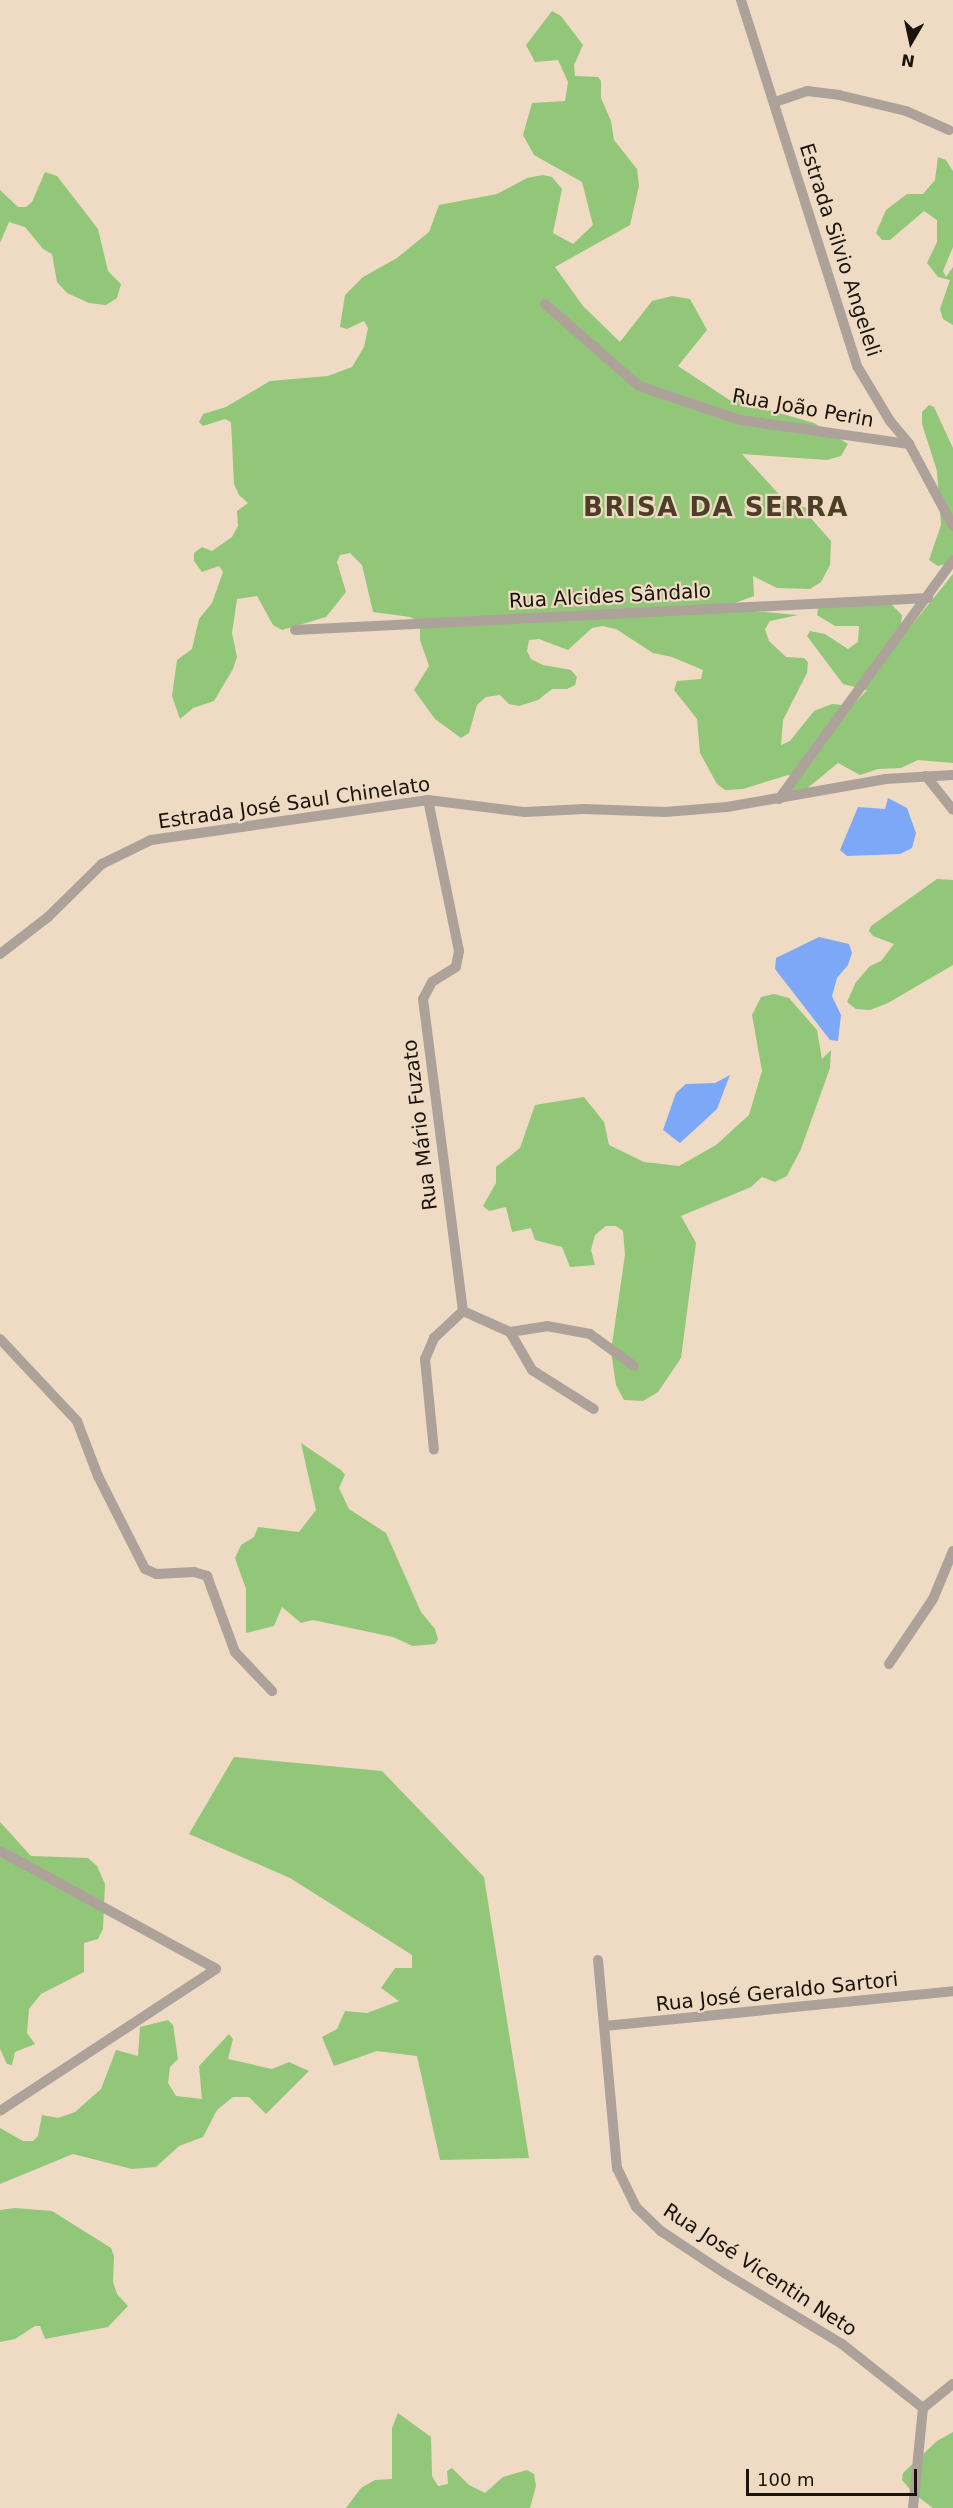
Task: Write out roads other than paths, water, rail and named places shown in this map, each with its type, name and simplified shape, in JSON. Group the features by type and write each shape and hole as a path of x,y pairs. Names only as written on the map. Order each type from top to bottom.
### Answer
{"street":[{"name":"Estrada Silvio Angeleli","path":"741,0 775,102 806,213 857,366 909,444 953,526"},
{"path":"775,102 807,91 838,94 906,111 949,130"},
{"name":"Rua João Perin","path":"545,304 639,386 740,420 909,444"},
{"path":"779,799 928,598 950,574 953,561"},
{"name":"Rua Alcides Sândalo","path":"295,630 928,598"},
{"name":"Estrada José Saul Chinelato","path":"0,954 48,917 102,864 151,840 428,800 525,812 585,809 665,812 779,799 885,779 953,775"},
{"path":"926,776 953,810"},
{"name":"Rua Mário Fuzato","path":"428,800 459,951 456,967 432,982 423,999 463,1311"},
{"path":"434,1450 425,1359 434,1338 463,1311 510,1332 547,1326 590,1334 634,1366"},
{"path":"510,1332 532,1370 594,1408"},
{"path":"0,1339 77,1421 98,1476 145,1569 157,1574 194,1572 207,1576 235,1652 272,1691"},
{"path":"890,1664 933,1599 953,1551"},
{"path":"0,1851 216,1969 0,2111"},
{"name":"Rua José Vicentin Neto","path":"598,1960 605,2026 608,2092 617,2168 636,2207 661,2231 726,2274 842,2344 923,2408"},
{"name":"Rua José Geraldo Sartori","path":"605,2026 953,1990"},
{"path":"913,2508 923,2408 953,2384"}],"water":[{"path":"888,798 907,808 916,833 912,848 900,854 847,856 840,850 858,807 885,809"},
{"path":"819,937 849,944 852,953 848,965 837,978 832,996 841,1015 838,1041 830,1040 775,969 776,958"},
{"path":"730,1075 717,1109 680,1143 663,1130 676,1093 686,1084 715,1083"}],"district":[{"name":"BRISA DA SERRA","path":"716,508"}]}
